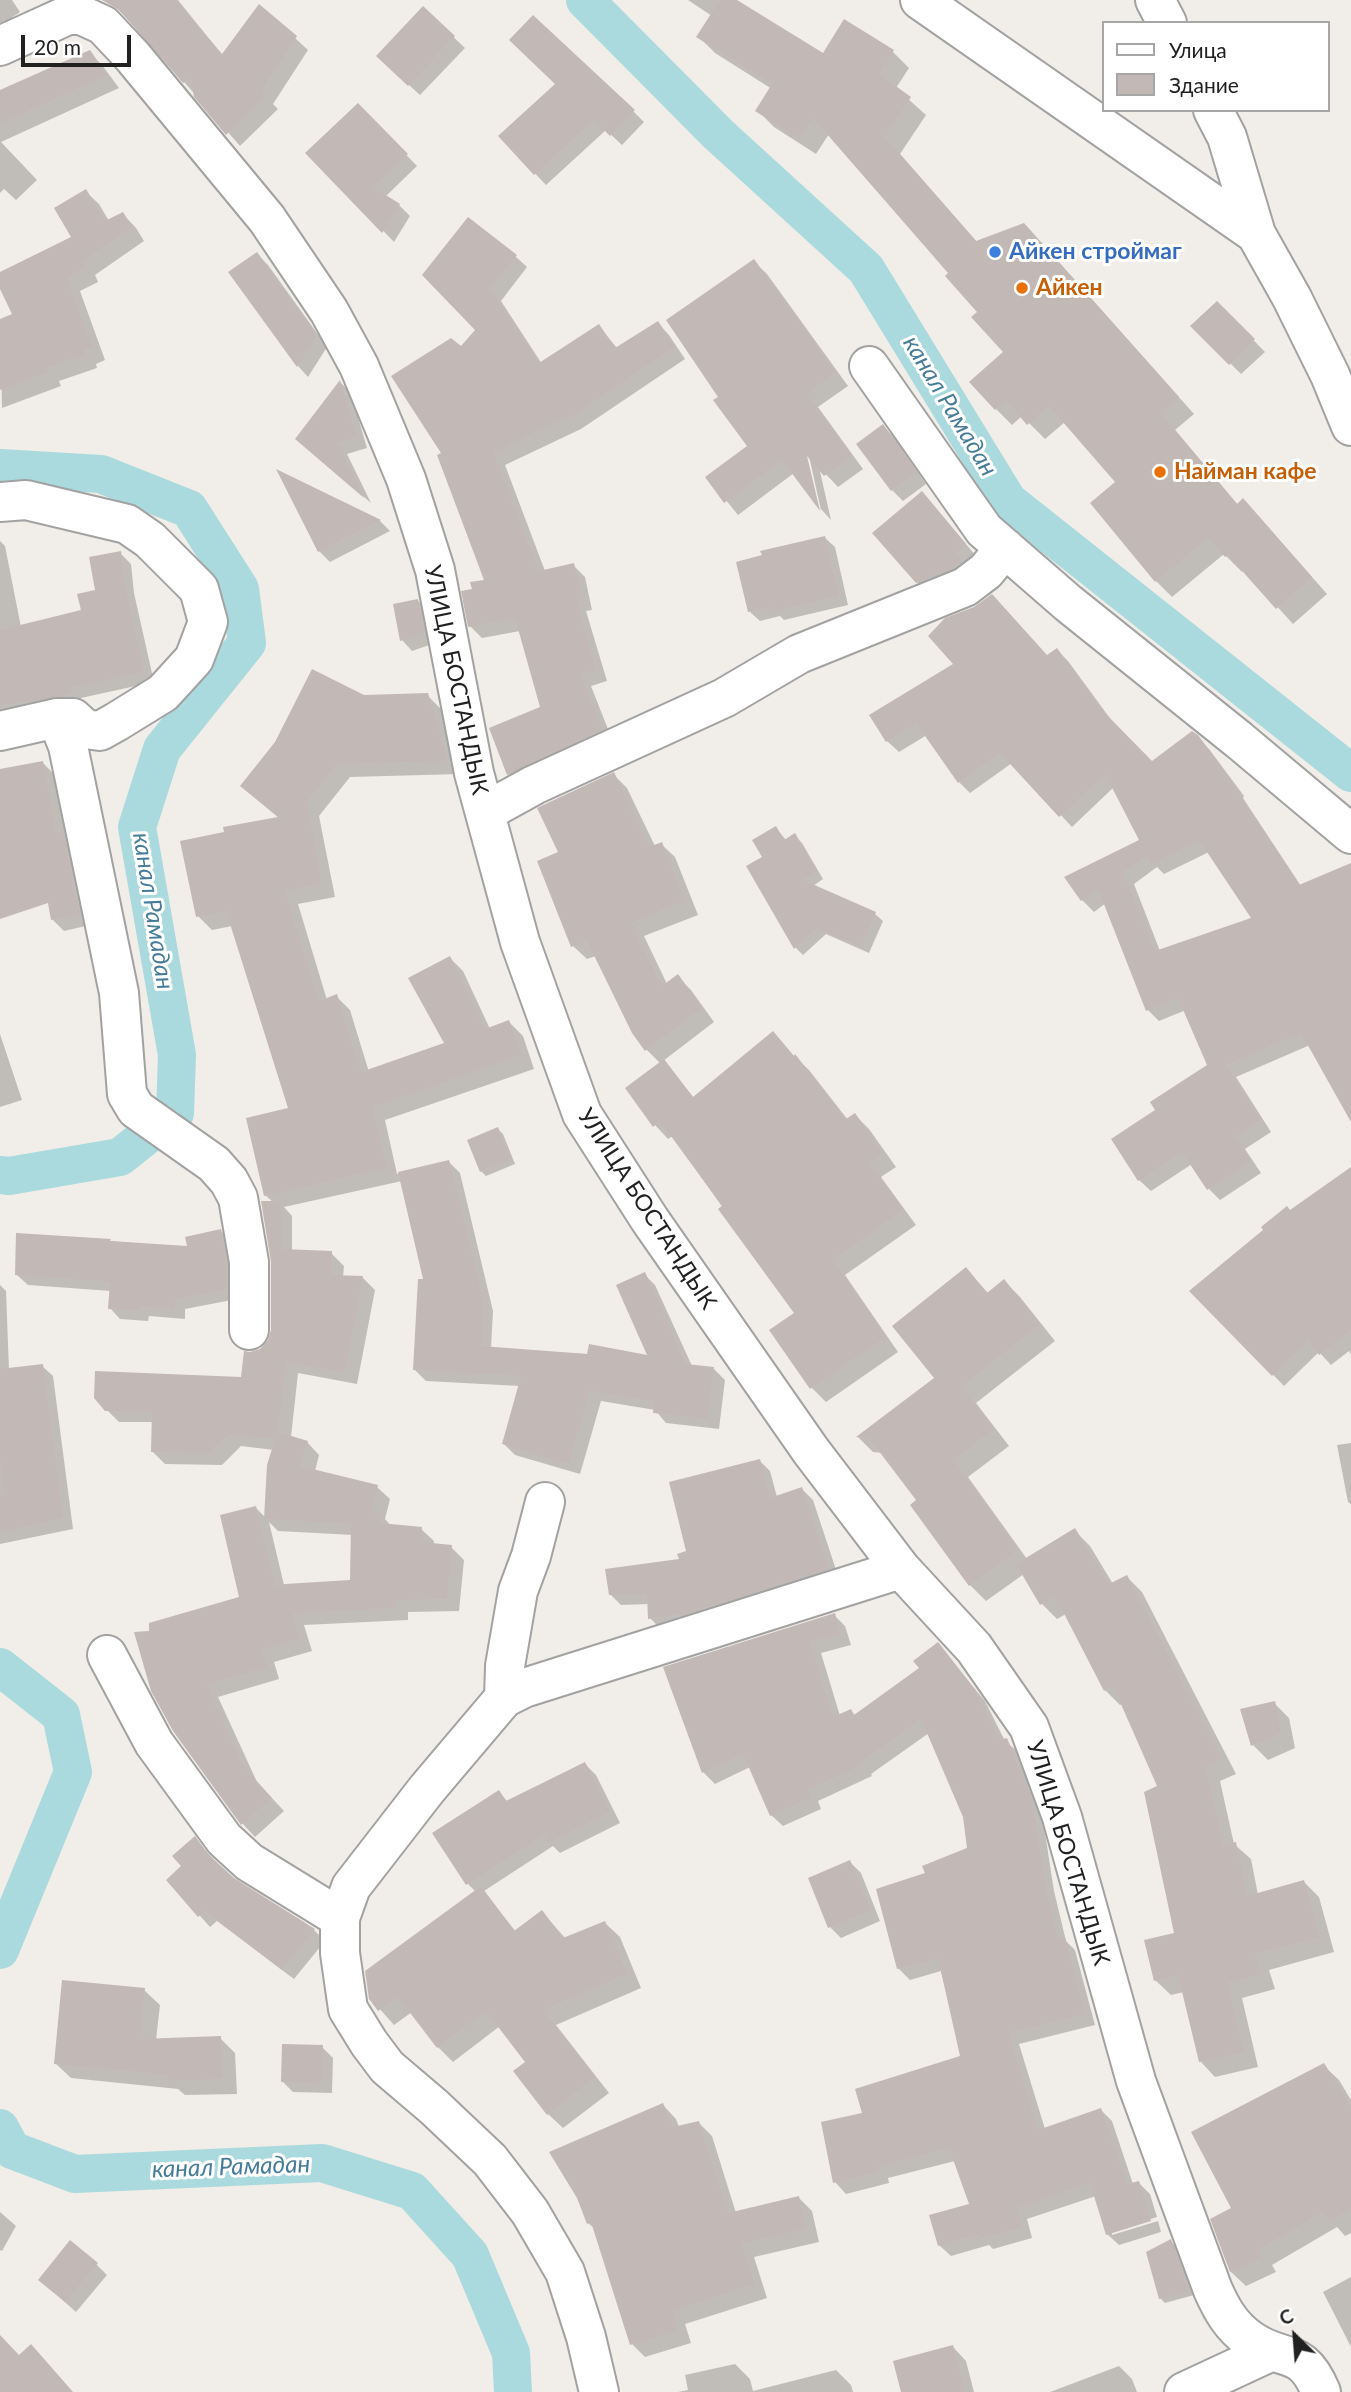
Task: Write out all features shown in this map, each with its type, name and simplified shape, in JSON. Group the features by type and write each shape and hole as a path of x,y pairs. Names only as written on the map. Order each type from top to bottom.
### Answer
{"street":[{"path":"920,0 1256,234"},
{"path":"1155,0 1166,21"},
{"name":"УЛИЦА БОСТАНДЫК","path":"1,49 68,7 103,25 133,57 267,219 329,311 359,366 406,480 435,570 474,773 520,942 582,1114 650,1220 795,1429 901,1569 974,1648 1029,1727 1062,1817 1136,2081 1213,2290 1227,2319 1249,2339 1270,2352 1292,2356 1304,2363 1321,2392"},
{"path":"1214,112 1227,137 1256,234 1292,298 1330,375 1351,426"},
{"path":"869,366 984,530 1068,603 1351,834"},
{"path":"0,502 26,500 127,524 150,540 200,589 208,622 194,659 163,692 100,731 85,729 73,718 57,718 0,731"},
{"path":"485,812 534,785 724,698 799,654 965,587 986,571 1005,548"},
{"path":"57,718 68,746 119,993 127,1094 135,1109 214,1164 229,1181 238,1198 249,1262 249,1330"},
{"path":"504,1698 505,1666 517,1591 531,1556 545,1502"},
{"path":"599,2392 586,2337 565,2272 530,2212 490,2160 387,2067 348,2009 340,1953 340,1918 351,1887 427,1789 504,1698 524,1688 901,1569"},
{"path":"107,1655 154,1743 224,1839 249,1862 340,1918"},
{"path":"1184,2392 1270,2352"}],"building":[{"path":"102,0 176,0 222,54 259,4 297,36 262,90 266,95 226,135 194,97 191,78 183,83 119,10"},
{"path":"720,0 737,0 823,53 844,19 894,50 879,74 911,97 885,137 976,241 1024,223 1179,397 1161,413 1237,504 1243,498 1312,577 1276,609 1228,555 1225,557 1208,538 1155,582 1090,503 1115,482 1049,406 1027,425 1006,400 995,410 969,382 1003,352 971,317 977,312 945,276 948,273 813,118 800,139 755,111 772,84 696,37"},
{"path":"423,6 455,36 408,86 376,56"},
{"path":"533,15 635,110 610,136 594,120 534,175 498,136 555,84 509,40"},
{"path":"90,50 107,75 0,124 0,90"},
{"path":"358,103 408,154 373,187 400,204 382,233 305,153"},
{"path":"86,189 105,221 123,212 132,227 83,261 86,268 67,277 92,347 83,350 85,354 47,368 49,372 0,390 0,319 12,314 0,289 0,272 71,237 54,208"},
{"path":"468,217 517,255 490,288 539,363 599,324 615,348 658,321 675,347 568,419 567,417 494,453 539,571 574,563 582,598 576,599 596,670 581,674 602,730 507,775 489,728 540,707 515,618 468,627 461,591 472,589 470,582 484,580 437,455 441,453 391,376 451,338 461,346 475,330 422,275"},
{"path":"257,252 317,335 297,367 228,272"},
{"path":"754,259 836,372 807,394 852,456 824,476 807,456 820,511 782,460 724,503 705,477 747,446 713,400 718,397 666,320"},
{"path":"1217,301 1255,339 1229,365 1190,326"},
{"path":"340,380 357,437 337,443 364,498 295,439"},
{"path":"883,424 917,472 891,491 856,444"},
{"path":"276,469 381,520 318,552"},
{"path":"922,491 966,544 956,553 963,561 954,568 916,583 872,533"},
{"path":"825,536 839,596 773,611 772,607 748,612 736,562 762,555 760,551"},
{"path":"121,551 124,581 144,671 71,688 72,694 64,696 0,706 0,630 81,610 77,594 95,590 89,557"},
{"path":"992,594 1047,655 1057,648 1100,708 1152,761 1192,731 1198,735 1234,784 1299,885 1351,863 1351,1122 1301,1033 1226,1065 1261,1120 1235,1137 1251,1161 1207,1190 1182,1152 1138,1181 1111,1139 1155,1110 1150,1102 1207,1065 1178,998 1146,1011 1098,889 1081,901 1064,877 1139,840 1105,774 1059,817 1000,753 958,783 916,723 886,742 869,715 953,664 928,636 945,618 974,607","holes":["1199,840 1251,918 1155,951 1123,872 1147,856 1151,864"]},
{"path":"418,599 425,632 400,641 393,604"},
{"path":"312,669 364,695 428,693 448,761 337,764 307,802 322,883 285,891 319,1001 337,994 361,1072 444,1043 408,978 450,956 485,1029 509,1020 522,1055 373,1107 386,1168 264,1196 246,1118 288,1108 226,911 196,917 180,841 224,832 223,827 278,817 240,786 275,742"},
{"path":"43,761 56,833 63,831 80,915 51,920 48,903 0,919 0,769"},
{"path":"614,772 649,847 662,842 685,901 631,923 662,986 678,974 702,1008 645,1051 632,1033 587,941 571,947 537,861 558,852 537,808"},
{"path":"776,826 784,840 795,833 817,871 803,880 876,912 861,947 817,928 794,949 746,866 762,857 752,840"},
{"path":"773,1031 794,1056 795,1054 846,1119 855,1113 883,1153 869,1163 903,1210 833,1260 886,1337 810,1389 769,1330 794,1313 718,1209 722,1206 660,1121 653,1127 625,1088 664,1059 693,1097"},
{"path":"498,1127 511,1159 480,1172 467,1140"},
{"path":"449,1160 483,1299 481,1346 587,1354 589,1344 647,1355 616,1285 645,1272 686,1364 714,1367 708,1419 653,1413 654,1402 590,1391 569,1464 502,1444 521,1376 413,1370 418,1279 423,1279 398,1172"},
{"path":"1351,1167 1351,1330 1319,1355 1308,1341 1272,1376 1189,1291 1263,1230 1261,1227 1287,1206 1290,1210"},
{"path":"261,1201 281,1201 281,1249 332,1251 331,1275 363,1276 345,1373 286,1362 278,1432 308,1441 300,1466 378,1485 372,1512 380,1513 380,1523 422,1527 421,1542 452,1545 447,1599 396,1600 396,1608 293,1613 300,1639 262,1649 267,1667 206,1685 245,1768 272,1798 241,1825 173,1731 151,1691 134,1632 149,1631 149,1623 239,1597 220,1515 256,1506 275,1586 350,1580 351,1524 264,1519 267,1465 275,1439 228,1435 209,1453 151,1452 152,1411 105,1411 94,1398 95,1371 241,1377 244,1351 260,1349 268,1340 271,1330 271,1262"},
{"path":"221,1229 227,1264 227,1289 176,1299 175,1309 139,1306 139,1311 108,1309 110,1282 15,1275 16,1233 187,1246 185,1237"},
{"path":"966,1267 987,1293 1004,1279 1040,1324 962,1386 994,1429 954,1460 1018,1550 969,1586 910,1505 916,1500 869,1438 856,1437 934,1378 892,1326"},
{"path":"43,1364 63,1518 0,1532 0,1496 4,1495 0,1460 0,1369"},
{"path":"760,1459 770,1498 802,1487 829,1569 685,1614 648,1619 647,1594 609,1595 605,1569 679,1559 677,1554 686,1551 669,1482"},
{"path":"1075,1528 1109,1584 1127,1575 1222,1759 1206,1766 1223,1845 1236,1842 1247,1896 1304,1880 1320,1937 1255,1954 1261,1974 1228,1983 1244,2052 1199,2062 1178,1975 1154,1981 1144,1940 1174,1933 1144,1792 1157,1786 1113,1686 1104,1691 1055,1596 1040,1605 1016,1564"},
{"path":"835,1613 840,1634 810,1642 833,1717 851,1709 854,1715 919,1668 913,1661 938,1642 974,1688 1000,1740 1007,1738 1032,1799 1044,1878 1058,1939 1065,1937 1085,2014 1009,2033 1038,2130 1101,2108 1127,2184 1139,2181 1151,2221 1106,2235 1090,2183 1017,2208 1022,2227 980,2239 978,2235 938,2246 929,2215 969,2204 949,2148 878,2167 879,2172 833,2183 821,2122 862,2113 855,2089 960,2056 938,1958 897,1969 876,1889 925,1873 922,1866 967,1848 963,1817 921,1719 861,1762 862,1765 808,1790 811,1798 770,1816 743,1754 702,1773 663,1667"},
{"path":"1275,1701 1281,1733 1251,1746 1240,1709"},
{"path":"585,1762 610,1812 548,1843 544,1835 466,1885 432,1833 499,1790 506,1801"},
{"path":"195,1836 209,1855 234,1878 315,1929 282,1970 205,1911 198,1917 166,1880 181,1866 172,1856"},
{"path":"850,1860 871,1910 828,1928 808,1878"},
{"path":"481,1886 514,1931 542,1910 563,1938 605,1921 627,1974 543,2010 595,2077 547,2115 513,2071 525,2062 486,2011 437,2048 398,1997 378,2011 369,1999 365,1971"},
{"path":"62,1980 145,1988 140,2039 221,2036 222,2079 168,2081 168,2075 54,2064"},
{"path":"282,2044 323,2045 321,2083 281,2082"},
{"path":"1324,2063 1351,2106 1351,2209 1329,2222 1323,2212 1258,2250 1262,2257 1230,2272 1210,2219 1231,2208 1191,2132"},
{"path":"663,2103 673,2127 699,2121 728,2213 799,2196 806,2229 742,2244 755,2284 673,2311 678,2330 630,2345 591,2222 587,2224 577,2198 549,2152"},
{"path":"1171,2239 1190,2291 1159,2299 1146,2252"},
{"path":"70,2240 98,2263 65,2302 38,2280"},
{"path":"0,2335 19,2355 31,2344 73,2392 0,2392"},
{"path":"953,2345 965,2392 901,2392 893,2361"}],"waterway":[{"name":"канал Рамадан","path":"585,0 718,134 866,269 1008,501 1351,773"},
{"name":"канал Рамадан","path":"0,468 101,474 189,509 240,589 247,643 162,749 137,827 177,1055 175,1113 120,1157 9,1176 0,1175"},
{"name":"канал Рамадан","path":"0,1667 61,1715 73,1772 0,1950"},
{"name":"канал Рамадан","path":"0,2128 12,2150 75,2174 322,2163 412,2191 470,2255 511,2353 513,2392"}],"place":[{"name":"Айкен строймаг","path":"995,252"},
{"name":"Айкен","path":"1022,288"},
{"name":"Найман кафе","path":"1160,472"}]}
